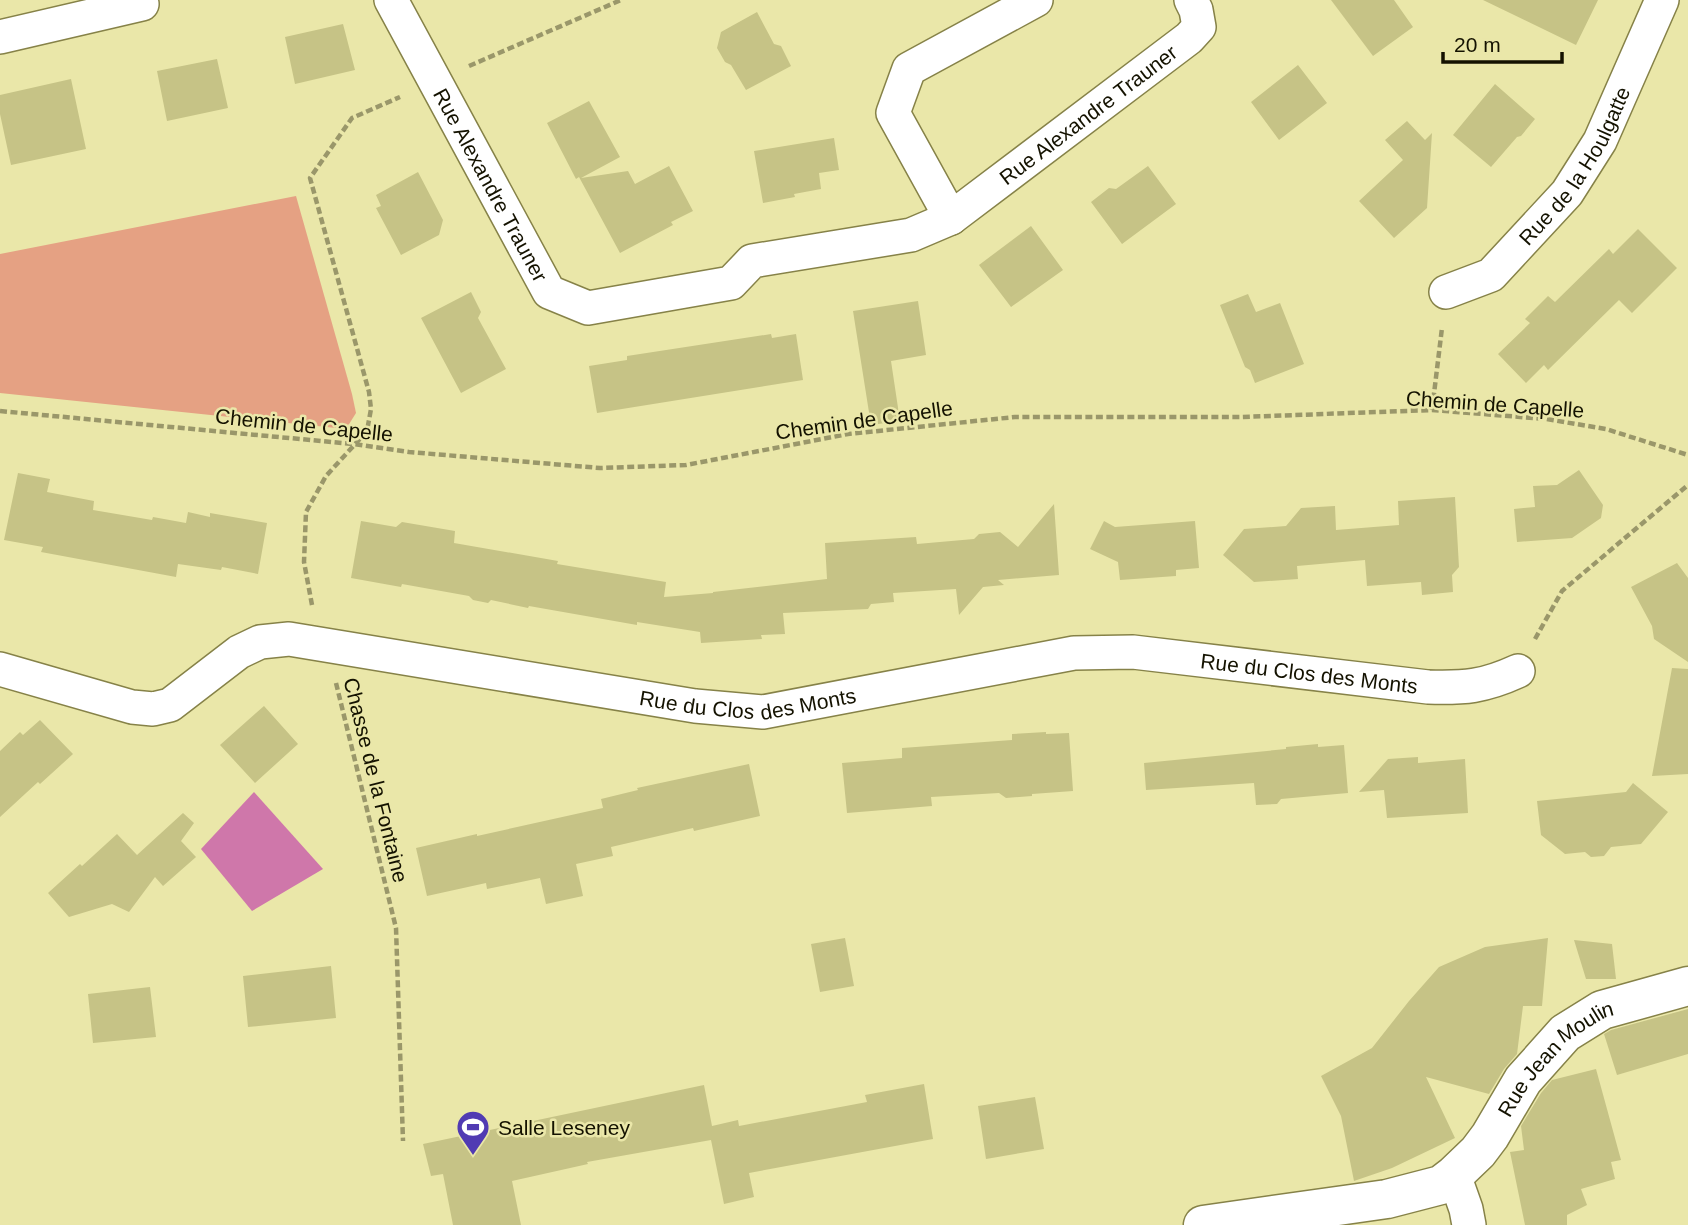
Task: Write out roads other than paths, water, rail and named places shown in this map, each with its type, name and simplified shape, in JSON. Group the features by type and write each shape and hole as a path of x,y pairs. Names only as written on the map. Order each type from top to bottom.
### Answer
{"street":[{"name":"Rue Alexandre Trauner","path":"391,0 549,292 588,308 731,283 752,261 911,236 951,218 1189,38 1199,27 1196,9 1191,0"},
{"path":"951,218 893,113 909,69 1036,0"},
{"name":"Rue de la Houlgatte","path":"1446,292 1491,275 1567,193 1600,141 1662,0"},
{"path":"0,37 147,1"},
{"name":"Rue du Clos des Monts","path":"0,669 132,707 153,709 170,705 239,652 260,642 289,639 695,706 763,712 1074,653 1133,652 1428,687 1465,688 1494,682 1518,671"},
{"name":"Rue Jean Moulin","path":"1203,1225 1387,1199 1441,1185 1478,1152 1523,1080 1565,1033 1602,1010 1688,986"},
{"path":"1454,1175 1469,1225"}],"place":[{"name":"Salle Leseney","path":"473,1157"}]}
